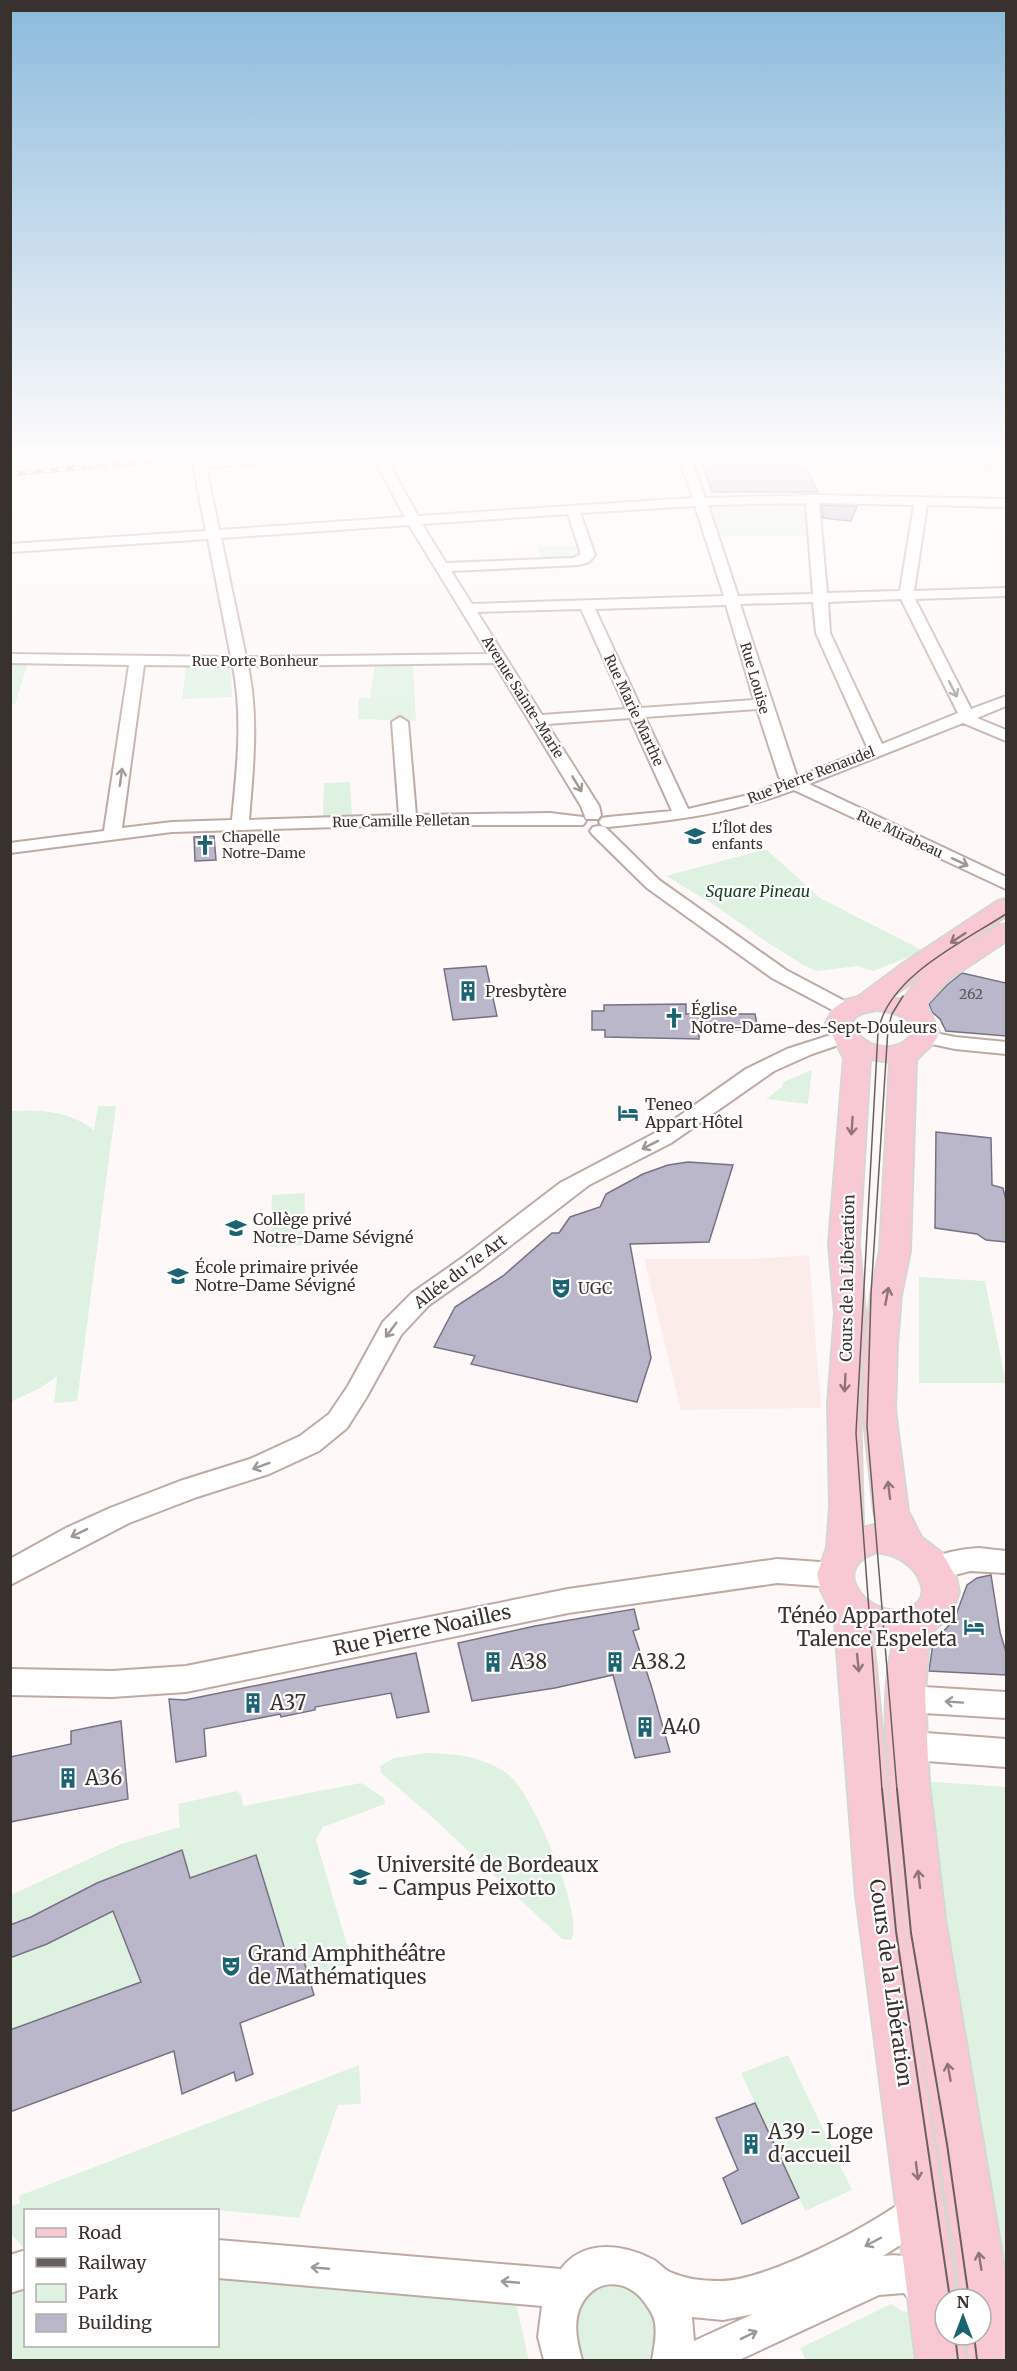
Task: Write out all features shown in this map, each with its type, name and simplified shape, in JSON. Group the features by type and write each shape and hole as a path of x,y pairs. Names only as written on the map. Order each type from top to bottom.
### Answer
{"main road":[{"path":"857,1006 1006,906"},
{"path":"907,1544 897,1529 891,1511 879,1410 882,1335 896,1251 903,1061 917,1035 913,1004 918,995 932,981 1006,931"},
{"path":"857,1006 897,1005 917,1035"},
{"name":"Cours de la Libération","path":"857,1006 838,1022 857,1058 844,1244 850,1313 844,1404 847,1508 842,1577 853,1625 857,1656 877,1895 933,2299"},
{"path":"847,1040 875,1053 898,1054 917,1035"},
{"path":"877,1538 907,1544 923,1554 935,1568 940,1580 941,1592 938,1604 920,1622 903,1626 869,1621 842,1577 864,1540 877,1538"},
{"path":"920,1622 906,1661 908,1758 914,1842 926,1933 959,2129 994,2361"}],"street":[{"path":"220,566 241,662 247,714 240,825"},
{"path":"443,567 478,566"},
{"name":"Rue Louise","path":"722,566 762,704 787,777 793,783"},
{"path":"817,566 823,633 877,750"},
{"path":"911,566 906,596 965,717 1006,736"},
{"name":"Avenue Sainte-Marie","path":"443,567 590,806 594,822"},
{"path":"469,608 1006,592"},
{"name":"Rue Marie Marthe","path":"586,604 682,815"},
{"name":"Rue Porte Bonheur","path":"10,658 241,662 500,658"},
{"path":"112,835 137,661"},
{"name":"Rue Pierre Renaudel","path":"594,822 682,815 758,798 1006,701"},
{"path":"538,720 762,704"},
{"path":"400,722 408,820"},
{"name":"Rue Mirabeau","path":"793,783 1006,884"},
{"name":"Rue Camille Pelletan","path":"10,848 172,827 550,818 594,822"},
{"path":"594,822 607,842 653,884 779,974 857,1006"},
{"path":"917,1035 955,1044 1006,1048"},
{"name":"Allée du 7e Art","path":"10,1573 54,1545 103,1521 190,1488 261,1467 294,1453 326,1432 346,1409 382,1342 403,1315 428,1293 480,1258 526,1220 582,1179 663,1138 768,1065 847,1040"},
{"path":"935,1568 957,1560 986,1559 1006,1562"},
{"name":"Rue Pierre Noailles","path":"10,1682 112,1684 186,1679 568,1600 777,1571 842,1577"},
{"path":"906,1687 914,1697 924,1700 1006,1705"},
{"path":"908,1758 915,1750 926,1747 1006,1753"},
{"path":"563,2361 557,2332 559,2309 569,2289 593,2268 608,2264 623,2265 642,2272 658,2286 684,2298 706,2301 751,2296 862,2248 899,2228 922,2210"},
{"path":"219,2259 569,2289"},
{"path":"697,2361 876,2277 890,2273 919,2280 933,2299"},
{"path":"658,2286 668,2302 674,2321 675,2341 671,2361"}],"shaded area":[{"path":"809,1255 821,1408 681,1410 644,1259 751,1259"}],"green space":[{"path":"11,663 28,663 15,704 11,704"},
{"path":"375,665 413,665 416,721 358,719 359,698 370,698"},
{"path":"186,666 223,666 231,669 232,697 182,699"},
{"path":"350,782 352,816 323,817 324,783"},
{"name":"Square Pineau","path":"766,849 820,898 924,951 873,971 857,966 817,971 803,965 716,906 666,876"},
{"path":"812,1070 808,1104 766,1099 782,1087 783,1082"},
{"path":"98,1106 116,1106 77,1401 54,1403 57,1376 42,1387 11,1402 11,1111 33,1110 65,1115 94,1130"},
{"path":"305,1193 304,1245 270,1247 272,1195"},
{"path":"919,1277 985,1281 1006,1383 919,1383"},
{"path":"426,1753 459,1755 480,1760 509,1775 519,1786 543,1829 564,1882 574,1927 571,1940 562,1939 431,1816 381,1773 380,1766 394,1758"},
{"path":"922,1781 1006,1787 1006,2292"},
{"path":"361,1783 384,1798 385,1804 323,1827 316,1840 352,1962 309,1978 300,1948 286,1953 255,1856 181,1881 181,1850 97,1883 11,1925 11,1895 121,1844 180,1827 178,1804 236,1791 241,1794 243,1806"},
{"path":"115,1907 162,1975 11,2030 11,1958 78,1929"},
{"path":"788,2055 852,2190 805,2211 741,2073"},
{"path":"359,2065 361,2104 338,2105 299,2218 219,2209 24,2209 24,2248 11,2234 11,2206 20,2203 19,2196"},
{"path":"219,2274 502,2297 515,2300 529,2360 11,2360 10,2290 24,2286 24,2347 219,2347"},
{"path":"607,2279 651,2297 661,2354 659,2360 576,2360 574,2358 574,2304"},
{"path":"891,2304 902,2311 909,2312 915,2360 806,2360 800,2348"}],"building":[{"name":"Chapelle Notre-Dame","path":"214,836 216,860 195,861 194,837"},
{"name":"Presbytère","path":"486,966 497,1016 453,1020 444,969"},
{"path":"962,973 1006,983 1006,1036 946,1031 940,1019 932,1012 929,1004"},
{"name":"Église Notre-Dame-des-Sept-Douleurs","path":"686,1004 686,1014 755,1014 758,1030 699,1030 699,1039 605,1037 605,1030 592,1030 592,1011 604,1011 604,1005"},
{"path":"936,1132 991,1138 992,1185 1003,1188 1006,1200 1006,1242 986,1240 977,1234 935,1228"},
{"name":"UGC","path":"688,1162 733,1165 709,1242 630,1244 651,1358 637,1402 471,1364 475,1356 434,1347 455,1307 503,1276 552,1233 559,1233 570,1217 600,1207 606,1194 643,1174 668,1165"},
{"name":"Ténéo Apparthotel Talence Espeleta","path":"991,1575 1000,1632 1006,1652 1006,1675 929,1671 934,1636 946,1629 956,1615 967,1585 977,1578"},
{"path":"634,1609 639,1629 633,1631 670,1752 635,1758 613,1675 555,1688 472,1701 458,1643 535,1626"},
{"name":"A37","path":"416,1653 429,1712 397,1718 391,1693 315,1707 315,1710 281,1717 280,1714 204,1729 206,1756 176,1762 169,1699 185,1700"},
{"name":"A36","path":"121,1721 128,1799 10,1822 10,1757 71,1744 71,1731"},
{"path":"182,1850 190,1878 256,1855 286,1953 300,1948 314,1995 240,2023 253,2074 236,2081 234,2072 182,2094 174,2051 10,2112 10,2030 141,1982 113,1911 47,1944 10,1958 10,1925 31,1917 97,1883"},
{"name":"A39 - Loge d'accueil","path":"755,2103 799,2198 742,2224 723,2178 738,2170 716,2118"}],"tram line":[{"path":"882,1790 856,1433 878,1032 884,1012 911,978 949,949 1006,914"},
{"path":"897,1790 867,1426 871,1294 888,1028 892,1014 903,996"},
{"path":"882,1789 896,1931 948,2287"},
{"path":"897,1789 911,1933 947,2144 967,2287"},
{"path":"956,2347 958,2360"},
{"path":"975,2347 977,2360"}],"place":[{"name":"L'Îlot des enfants","path":"695,836"},
{"name":"Chapelle Notre-Dame","path":"205,845"},
{"name":"Presbytère","path":"468,991"},
{"name":"Église Notre-Dame-des-Sept-Douleurs","path":"674,1018"},
{"name":"Teneo Appart Hôtel","path":"628,1113"},
{"name":"Collège privé Notre-Dame Sévigné","path":"236,1228"},
{"name":"École primaire privée Notre-Dame Sévigné","path":"178,1276"},
{"name":"UGC","path":"561,1288"},
{"name":"Ténéo Apparthotel Talence Espeleta","path":"974,1627"},
{"name":"A38","path":"493,1662"},
{"name":"A38.2","path":"615,1662"},
{"name":"A37","path":"253,1703"},
{"name":"A40","path":"645,1727"},
{"name":"A36","path":"68,1778"},
{"name":"Université de Bordeaux - Campus Peixotto","path":"360,1877"},
{"name":"Grand Amphithéâtre de Mathématiques","path":"231,1966"},
{"name":"A39 - Loge d'accueil","path":"751,2144"}]}
